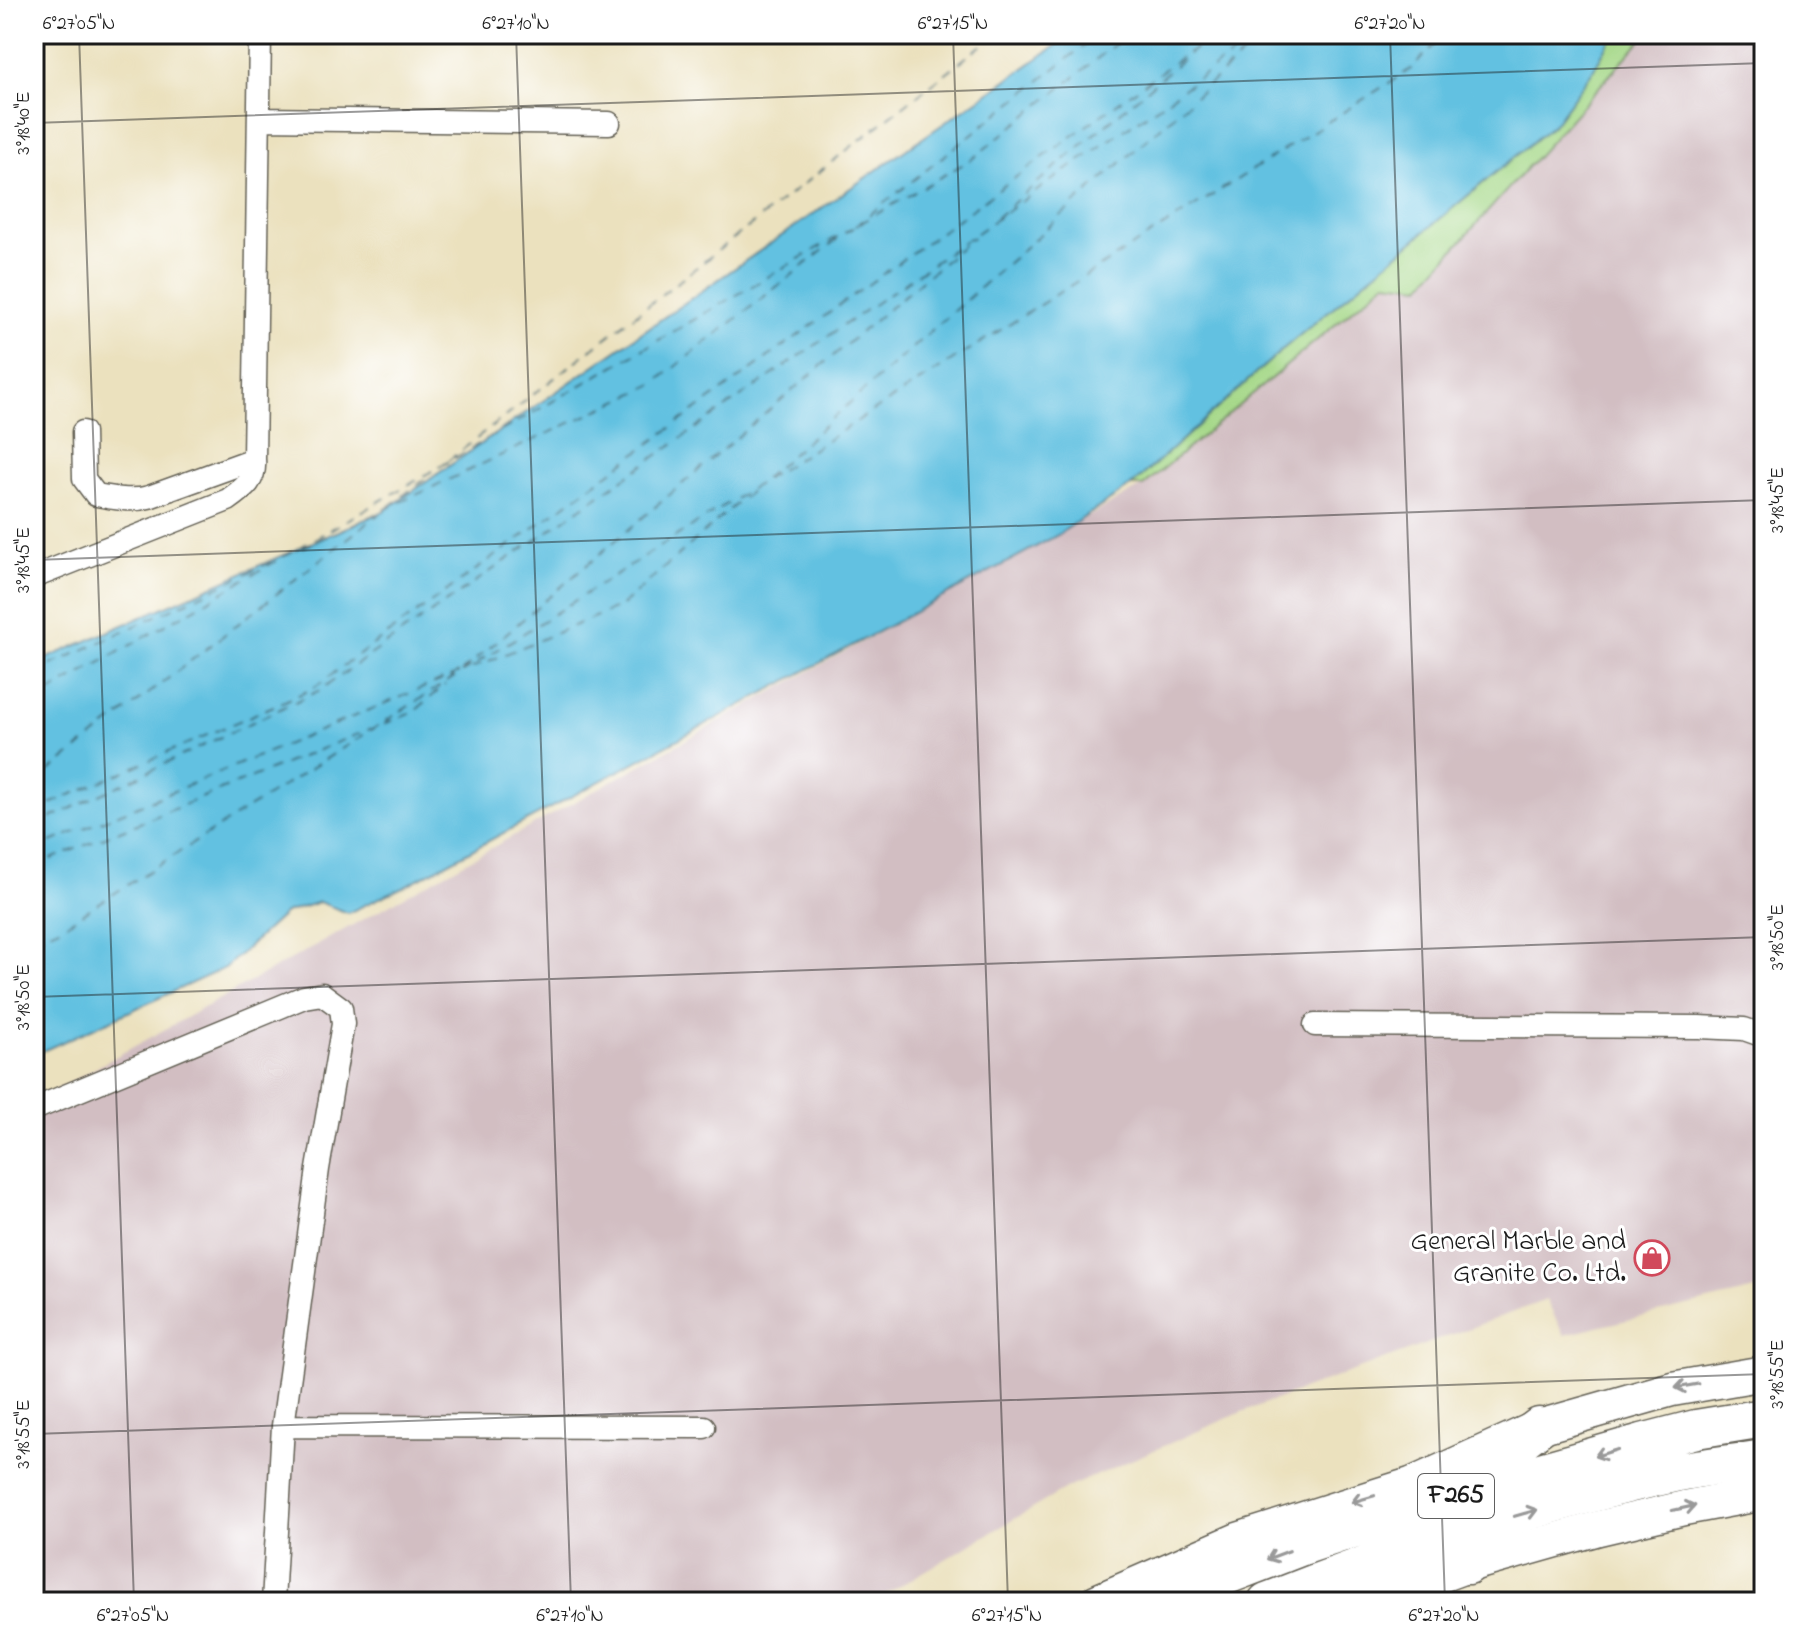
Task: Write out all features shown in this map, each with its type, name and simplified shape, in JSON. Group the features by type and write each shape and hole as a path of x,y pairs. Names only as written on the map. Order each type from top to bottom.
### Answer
{"highway":[{"name":"F265","path":"1157,1602 1413,1501 1555,1469 1696,1429 1764,1418"},
{"path":"1267,1602 1362,1590 1441,1549 1413,1501 1491,1464 1539,1427"},
{"name":"F265","path":"1441,1549 1676,1473 1764,1459"},
{"path":"1491,1464 1555,1469"}],"main road":[{"path":"1096,1602 1238,1540 1413,1501 1539,1427 1672,1389 1764,1373"},
{"path":"1362,1590 1441,1549 1641,1518 1764,1493"}],"street":[{"path":"34,577 228,500 251,481 255,470 260,34"},
{"path":"260,119 609,123"},
{"path":"83,432 84,479 96,495 133,501 254,459"},
{"path":"34,1109 304,997 322,994 341,1008 343,1024 318,1169 283,1426 273,1602"},
{"path":"1315,1025 1699,1027 1744,1029 1764,1036"},
{"path":"283,1426 704,1427"}],"shaded area":[{"path":"1646,34 1764,34 1764,1256 1757,1258 1759,1289 1564,1335 1546,1300 1242,1412 1069,1487 872,1602 34,1602 34,1102 1143,486 1386,282 1421,285"}],"green space":[{"path":"1614,34 1643,34 1644,37 1421,286 1386,282 1143,486 1131,486 1283,349 1554,124 1592,72"}],"water":[{"path":"1073,34 1614,34 1592,72 1554,124 1283,349 1131,486 1056,536 405,886 348,913 319,902 285,913 225,968 34,1055 34,664 384,511"}],"ferry route":[{"path":"448,461 996,34"},
{"path":"855,226 1099,34"},
{"path":"34,701 972,159 1128,34"},
{"path":"996,218 1212,34"},
{"path":"34,826 320,690 1262,34"},
{"path":"764,479 1266,34"},
{"path":"34,939 63,926 1411,69 1445,34"},
{"path":"34,811 312,689 1188,52"},
{"path":"302,548 652,385 840,237"},
{"path":"462,671 973,237"},
{"path":"388,507 430,475"},
{"path":"472,668 621,606 753,489"},
{"path":"34,783 379,514"},
{"path":"34,673 274,561"},
{"path":"34,849 459,673"},
{"path":"384,724 414,712 445,685"},
{"path":"34,866 370,729"}],"place":[{"name":"General Marble and Granite Co. Ltd.","path":"1652,1258"}]}
